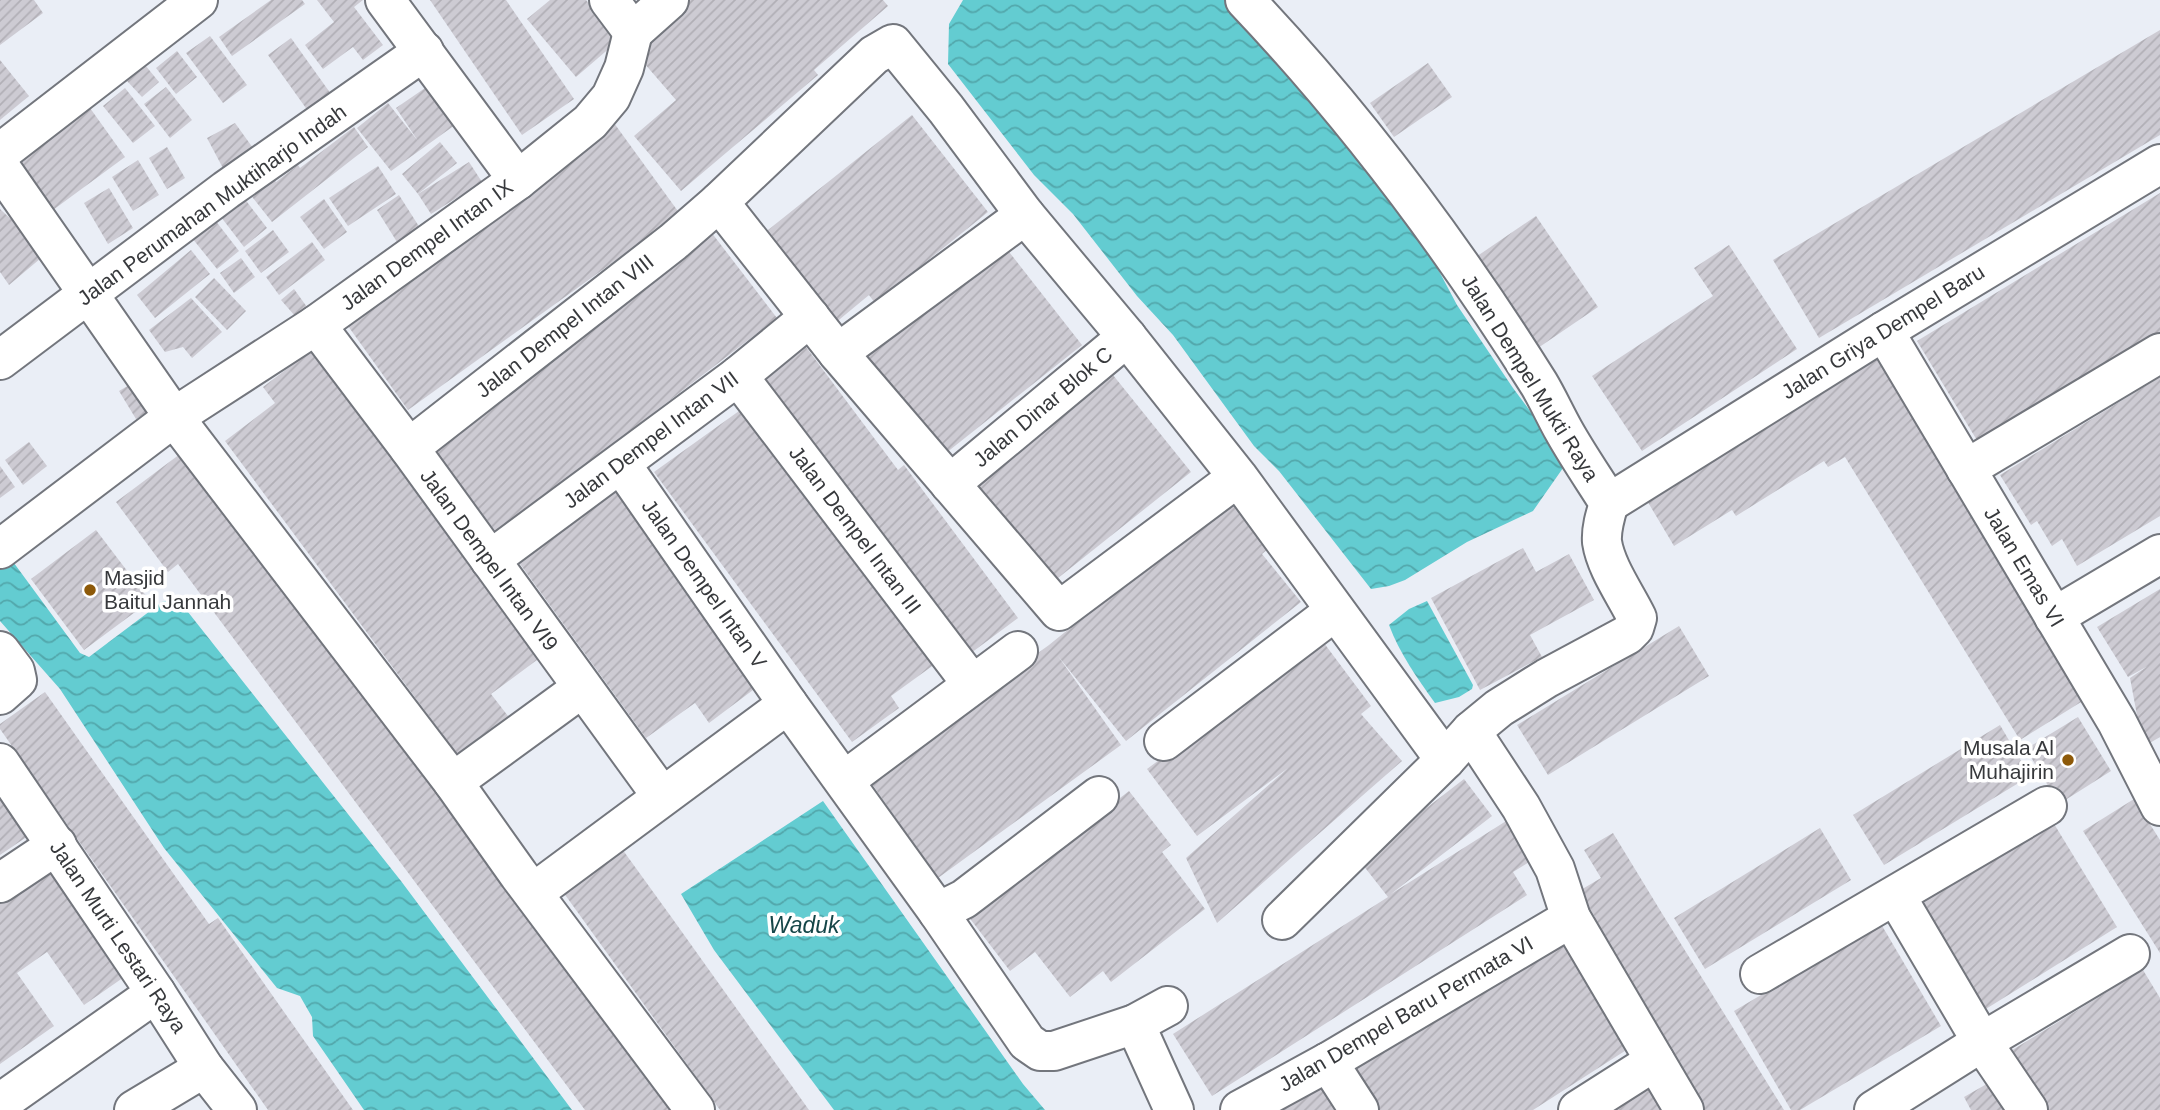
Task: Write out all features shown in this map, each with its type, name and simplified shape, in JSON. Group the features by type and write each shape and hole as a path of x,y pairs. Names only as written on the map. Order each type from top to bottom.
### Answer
{"street":[{"path":"0,153 198,0"},
{"path":"385,0 518,180"},
{"path":"609,0 633,32 669,0"},
{"name":"Jalan Dempel Mukti Raya","path":"1245,0 1339,105 1427,218 1539,386 1609,503 1603,524 1602,542 1637,618 1634,628 1627,635 1546,678 1499,708 1471,731"},
{"name":"Jalan Dempel Intan IX","path":"174,418 316,325 518,180 590,122 611,97 624,68 633,32"},
{"name":"Jalan Dempel Intan VIII","path":"409,448 673,242 874,55 893,44 946,109 1025,215"},
{"name":"Jalan Perumahan Muktiharjo Indah","path":"0,360 90,295 226,190 424,51"},
{"name":"Jalan Griya Dempel Baru","path":"1609,503 1884,331 2160,164"},
{"path":"0,167 174,418 453,782 695,1110"},
{"path":"719,202 838,353 1059,611 1238,477"},
{"path":"838,353 1025,215 1128,337"},
{"name":"Jalan Dempel Intan VII","path":"490,560 738,376 810,317"},
{"name":"Jalan Dempel Intan VI9","path":"316,325 409,448 661,796"},
{"name":"Jalan Emas VI","path":"1884,331 2155,786"},
{"name":"Jalan Dinar Blok C","path":"950,484 1128,337 1238,477 1436,747"},
{"path":"1966,469 2160,353"},
{"name":"Jalan Dempel Intan III","path":"738,376 972,684"},
{"path":"0,550 174,418"},
{"name":"Jalan Dempel Intan V","path":"621,464 1027,1042 1040,1051 1054,1051 1135,1024"},
{"path":"2054,617 2160,554"},
{"path":"1164,741 1335,611"},
{"path":"0,651 16,671 17,680 0,695"},
{"path":"845,780 1018,651"},
{"path":"453,782 582,688"},
{"path":"533,893 788,704"},
{"path":"1283,920 1436,747 1471,731 1521,807 1555,869 1571,918 1684,1110"},
{"name":"Jalan Murti Lestari Raya","path":"0,763 204,1068 237,1110"},
{"path":"938,912 964,899 1100,796"},
{"path":"1760,974 2047,806"},
{"path":"0,883 57,845"},
{"path":"1896,895 1982,1042 2028,1110"},
{"name":"Jalan Dempel Baru Permata VI","path":"1240,1110 1328,1062 1571,918"},
{"path":"1874,1110 2130,954"},
{"path":"0,1102 156,993"},
{"path":"1168,1006 1135,1024 1174,1110"},
{"path":"1578,1110 1655,1061"},
{"path":"1328,1062 1359,1110"},
{"path":"134,1110 204,1068"}],"water":[{"path":"963,0 1229,0 1395,188 1457,305 1559,450 1563,468 1533,511 1467,542 1405,580 1371,589 1279,471 1254,446 1173,335 1137,296 1073,214 1034,175 948,64 949,24"},
{"path":"11,559 80,653 89,657 162,602 170,600 184,607 401,881 572,1110 364,1110 313,1036 312,1017 300,996 277,988 164,848 60,689 0,621 0,566"},
{"path":"1427,601 1473,685 1472,689 1459,697 1435,703 1415,675 1389,625 1409,609"},
{"name":"Waduk","path":"823,801 1023,1084 1045,1110 834,1110 714,950 681,894"}],"building":[{"path":"0,0 34,0 43,13 0,45"},
{"path":"271,0 302,0 305,4 232,56 219,37"},
{"path":"317,0 363,0 354,7 383,45 363,60 353,47 323,69 305,45 334,22"},
{"path":"430,0 506,0 574,99 522,135"},
{"path":"550,0 586,0 619,40 576,77 527,19"},
{"path":"683,0 883,0 888,6 814,70 818,75 681,191 634,136 676,100 637,55 686,13 679,4"},
{"path":"2160,30 2160,135 1819,338 1773,260"},
{"path":"210,36 247,85 223,103 186,53"},
{"path":"291,38 331,94 308,111 268,55"},
{"path":"177,51 197,77 176,94 156,68"},
{"path":"0,60 29,96 0,120"},
{"path":"1428,63 1452,97 1394,137 1370,103"},
{"path":"145,65 159,82 142,97 127,81"},
{"path":"428,86 455,125 391,171 357,128 388,103 418,141 396,108"},
{"path":"166,87 192,120 170,138 144,104"},
{"path":"125,88 155,126 133,143 103,106"},
{"path":"90,108 125,157 53,210 17,160"},
{"path":"912,115 988,212 875,303 869,295 834,324 763,234"},
{"path":"235,123 253,148 225,172 207,138"},
{"path":"614,123 680,214 408,410 343,319"},
{"path":"354,127 368,147 272,222 249,193 271,175 276,182 298,165 300,168"},
{"path":"440,142 457,163 418,194 402,174"},
{"path":"167,147 185,178 167,189 149,158"},
{"path":"138,160 159,195 133,211 112,177"},
{"path":"469,162 482,182 431,214 418,194"},
{"path":"378,166 396,194 348,226 329,198"},
{"path":"109,188 133,228 108,244 84,203"},
{"path":"2160,193 2160,332 1978,442 1917,341"},
{"path":"399,195 420,228 397,242 377,210"},
{"path":"244,198 267,228 244,247 221,217"},
{"path":"324,199 347,232 324,249 300,217"},
{"path":"0,209 47,253 9,285 0,272"},
{"path":"1536,216 1598,307 1535,350 1473,259"},
{"path":"215,220 239,251 217,269 192,238"},
{"path":"708,228 777,318 497,533 427,443"},
{"path":"273,230 289,252 261,273 245,251"},
{"path":"312,242 325,260 279,295 266,277"},
{"path":"1729,245 1797,349 1642,451 1592,376 1713,296 1694,268"},
{"path":"1006,248 1082,345 941,457 864,360"},
{"path":"191,250 210,274 155,318 137,295"},
{"path":"241,258 255,277 234,293 220,273"},
{"path":"214,278 246,311 227,330 195,297"},
{"path":"294,289 307,307 295,316 281,300"},
{"path":"191,298 222,332 192,358 183,347 165,352 149,330"},
{"path":"800,339 898,470 904,465 1018,618 967,656 756,373"},
{"path":"313,349 541,657 491,694 508,716 457,754 225,441 275,403 263,387"},
{"path":"1882,353 1917,412 1911,416 2086,699 2020,740 1845,457 1828,467 1824,461 1736,516 1732,510 1674,546 1646,499"},
{"path":"1113,375 1191,472 1048,586 970,489"},
{"path":"2160,377 2160,516 2077,566 2062,539 2052,546 2037,521 2031,525 2000,475"},
{"path":"136,381 153,408 136,419 119,391"},
{"path":"746,406 935,664 891,696 899,708 852,742 654,472"},
{"path":"29,442 47,466 23,485 5,460"},
{"path":"188,448 681,1110 585,1110 178,564 168,572 116,502"},
{"path":"0,466 15,487 0,498"},
{"path":"612,487 757,687 709,723 695,703 646,738 515,557"},
{"path":"1229,500 1268,549 1262,554 1301,602 1126,741 1058,656 1121,745 938,878 867,777 1049,645"},
{"name":"Masjid Baitul Jannah","path":"96,530 150,601 84,650 31,579"},
{"path":"1523,548 1536,572 1569,554 1594,600 1530,635 1542,657 1480,690 1431,598"},
{"path":"2160,589 2160,737 2143,747 2130,678 2148,666 2128,677 2097,627"},
{"path":"1679,626 1709,676 1548,775 1517,725"},
{"path":"1321,639 1371,706 1361,714 1402,761 1217,923 1186,858 1288,768 1197,836 1147,769"},
{"path":"45,692 209,924 218,918 353,1110 268,1110 0,729 0,724"},
{"name":"Musala Al Muhajirin","path":"2078,717 2111,771 2059,804 2026,749"},
{"path":"2000,725 2030,776 1884,865 1853,815"},
{"path":"1464,779 1492,816 1391,894 1514,816 1539,856 1513,872 1527,895 1212,1096 1173,1034 1388,897 1359,860"},
{"path":"0,789 31,834 0,855"},
{"path":"1129,791 1171,845 1162,852 1205,909 1111,982 1103,971 1070,997 1035,952 1010,971 968,916"},
{"path":"2134,799 2160,840 2160,953 2083,831"},
{"path":"2048,814 2117,927 1981,1012 1912,899"},
{"path":"1820,828 1851,880 1705,969 1674,918"},
{"path":"1613,833 1784,1110 1700,1110 1585,923 1595,917 1579,891 1601,878 1584,850"},
{"path":"617,842 809,1110 720,1110 558,885"},
{"path":"48,862 127,975 84,1005 47,952 17,973 54,1026 0,1064 0,896"},
{"path":"1881,924 1941,1026 1800,1110 1791,1110 1734,1011"},
{"path":"1561,936 1631,1047 1533,1110 1380,1110 1354,1067"},
{"path":"2143,970 2160,998 2160,1110 2044,1110 2009,1052"},
{"path":"1322,1075 1344,1110 1266,1110"},
{"path":"1992,1081 2009,1110 1971,1110 1964,1097"},
{"path":"1649,1082 1667,1110 1605,1110"}],"place":[{"name":"Masjid Baitul Jannah","path":"90,590"},
{"name":"Musala Al Muhajirin","path":"2068,760"}]}
